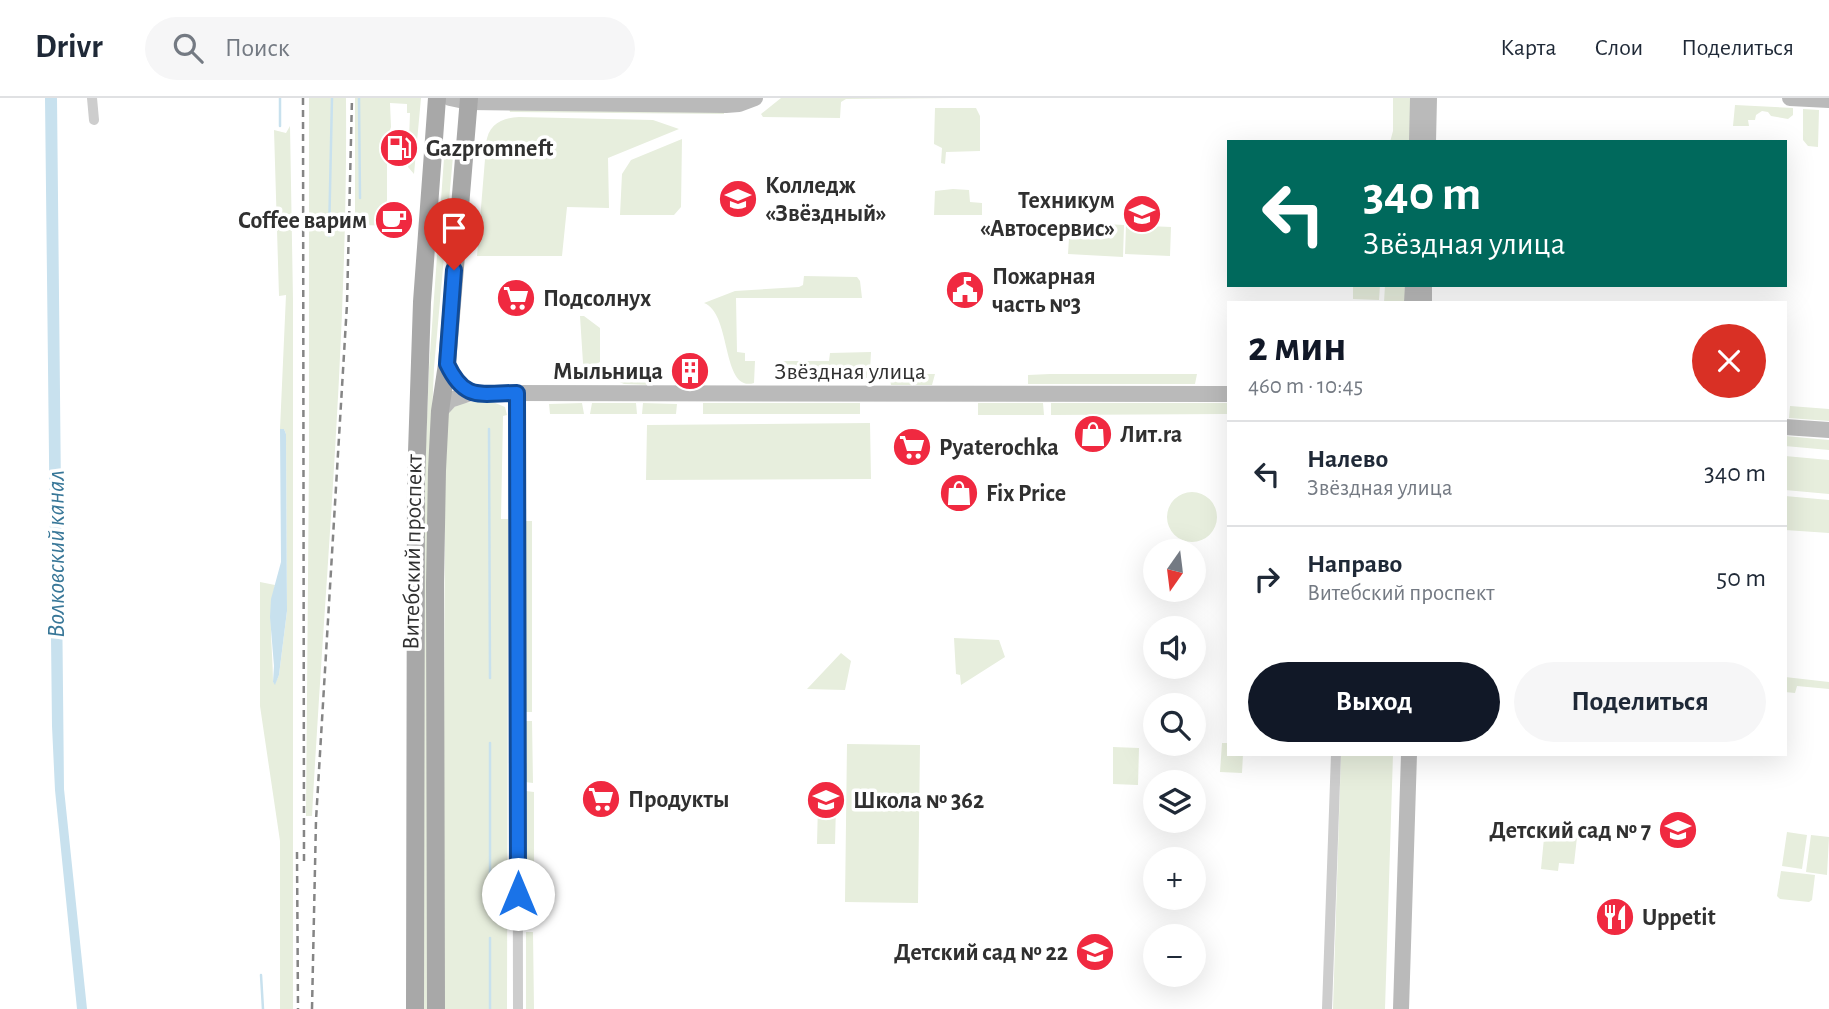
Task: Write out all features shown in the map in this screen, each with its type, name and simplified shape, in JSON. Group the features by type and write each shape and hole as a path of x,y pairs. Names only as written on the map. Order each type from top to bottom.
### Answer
{"main road":[{"name":"Витебский проспект","path":"415,1009 416,482 423,289 437,98"},
{"name":"Витебский проспект","path":"436,1009 435,583 440,411 447,364 469,100"}],"street":[{"path":"92,98 94,120"},
{"path":"450,98 726,105 740,104 755,98"},
{"path":"1417,140 1418,98"},
{"path":"1428,140 1429,98"},
{"path":"1790,98 1829,100"},
{"path":"447,364 458,385 471,393"},
{"path":"440,411 450,400 471,393"},
{"name":"Звёздная улица","path":"471,393 1227,394"},
{"path":"517,393 518,1009"},
{"path":"1787,427 1829,430"},
{"path":"1327,1009 1336,756"},
{"path":"1390,1009 1399,756"},
{"path":"1401,1009 1409,756"}],"green space":[{"path":"309,98 346,98 346,188 340,368 312,816 306,816 309,460"},
{"path":"355,98 421,98 414,174 408,167 410,113 407,113 407,104 390,103 391,127 387,140 387,215 410,219 411,226 355,225"},
{"path":"781,98 954,98 846,99 841,102 840,118 763,117 761,114"},
{"path":"1393,98 1412,98 1412,140 1391,140"},
{"path":"1735,105 1793,108 1793,115 1788,119 1771,116 1762,111 1756,115 1755,120 1748,120 1749,126 1733,126"},
{"path":"509,108 724,110 724,114 510,112"},
{"path":"935,108 976,108 980,116 980,151 946,152 945,164 941,163 942,148 934,144"},
{"path":"1803,109 1819,110 1818,147 1808,146 1803,140"},
{"path":"519,117 653,120 679,129 608,158 609,208 567,207 562,256 477,256 486,147 489,148 486,144 487,137 496,124"},
{"path":"290,126 293,300 293,1009 280,1009 280,841 260,706 260,582 275,585 271,621 275,684 279,675 287,611 286,434 284,429 280,429 286,295 279,296 274,130 286,133"},
{"path":"682,139 681,207 674,215 620,215 622,174 631,160"},
{"path":"445,144 454,145 434,368 430,460 429,1009 423,1009 423,517 429,368"},
{"path":"969,190 970,202 982,203 982,215 934,215 935,191"},
{"path":"1070,222 1124,225 1123,257 1068,254"},
{"path":"1126,225 1171,227 1170,256 1125,254"},
{"path":"804,276 857,277 862,298 736,298 737,352 745,353 745,361 755,361 754,383 744,383 736,376 731,365 719,321 713,310 704,303 735,291 799,287 803,285"},
{"path":"1353,287 1380,287 1379,300 1353,299"},
{"path":"1385,287 1408,287 1407,301 1384,301"},
{"path":"580,316 600,328 600,362 586,369 583,368"},
{"path":"871,352 867,378 789,381 779,377 779,361 829,361 830,353"},
{"path":"651,366 651,385 624,384 613,379 613,369 616,367"},
{"path":"889,374 935,374 932,385 891,385"},
{"path":"1197,374 1195,384 1028,384 1028,375"},
{"path":"493,402 505,407 507,415 503,416 501,519 508,519 507,1009 443,1009 445,480 448,415 461,404"},
{"path":"582,403 584,414 550,414 549,404"},
{"path":"592,403 636,403 637,414 590,414"},
{"path":"643,403 677,404 676,414 642,414"},
{"path":"703,403 860,403 860,414 703,414"},
{"path":"978,403 1043,403 1044,415 978,415"},
{"path":"1051,403 1227,403 1227,414 1051,415"},
{"path":"1790,406 1829,409 1829,421 1789,418"},
{"path":"870,423 871,479 646,480 647,425"},
{"path":"1787,436 1829,440 1829,450 1787,446"},
{"path":"1787,456 1829,460 1829,494 1787,490"},
{"path":"1182,494 1202,494 1210,499 1215,507 1215,527 1204,539 1180,539 1169,527 1169,507 1174,499"},
{"path":"1787,496 1829,500 1829,533 1787,530"},
{"path":"526,521 532,521 532,712 525,712"},
{"path":"954,638 999,640 1005,657 961,685 960,675 956,674"},
{"path":"841,653 851,661 845,690 807,689"},
{"path":"1787,677 1829,682 1829,689 1797,686 1795,693 1787,692"},
{"path":"525,721 532,721 533,783 525,782"},
{"path":"1222,743 1227,743 1227,756 1243,756 1242,773 1220,772"},
{"path":"847,744 920,745 918,903 845,902"},
{"path":"1113,747 1139,748 1138,785 1113,784"},
{"path":"1341,756 1393,756 1385,1009 1333,1009"},
{"path":"526,791 534,792 534,922 526,922"},
{"path":"818,804 836,805 835,844 817,844"},
{"path":"1787,832 1807,835 1802,869 1782,866"},
{"path":"1554,835 1577,837 1574,864 1559,863 1558,871 1541,869 1544,838 1554,839"},
{"path":"1811,835 1829,837 1827,875 1806,872"},
{"path":"1781,871 1815,875 1812,900 1780,899 1777,896"},
{"path":"526,932 533,932 534,1009 526,1009"}],"water":[{"name":"Волковский канал","path":"45,98 57,98 64,789 87,1009 77,1009 55,790 52,726"},
{"path":"280,429 284,429 286,434 287,611 279,675 275,685 270,617 271,599 281,562"}],"waterway":[{"path":"280,98 280,126"},
{"path":"329,236 332,98"},
{"path":"359,98 360,198"},
{"path":"489,429 490,678"},
{"path":"490,743 490,911"},
{"path":"490,938 490,1009"},
{"path":"261,975 263,1009"}],"railway":[{"path":"303,98 304,864"},
{"path":"312,1009 316,820 347,304 352,98"},
{"path":"297,852 298,1009"}],"place":[{"name":"Gazpromneft","path":"399,148"},
{"name":"Колледж «Звёздный»","path":"738,199"},
{"name":"Техникум «Автосервис»","path":"1142,214"},
{"name":"Coffee варим","path":"394,220"},
{"name":"Пожарная часть №3","path":"965,290"},
{"name":"Подсолнух","path":"516,298"},
{"name":"Мыльница","path":"690,371"},
{"name":"Лит.ra","path":"1093,434"},
{"name":"Pyaterochka","path":"912,447"},
{"name":"Fix Price","path":"959,493"},
{"name":"Продукты","path":"601,799"},
{"name":"Школа № 362","path":"826,800"},
{"name":"Детский сад № 7","path":"1678,830"},
{"name":"Uppetit","path":"1615,917"},
{"name":"Детский сад № 22","path":"1095,952"}],"route":[{"path":"454,270 447,364 453,377 458,385 471,393 517,393 518,894"}]}
